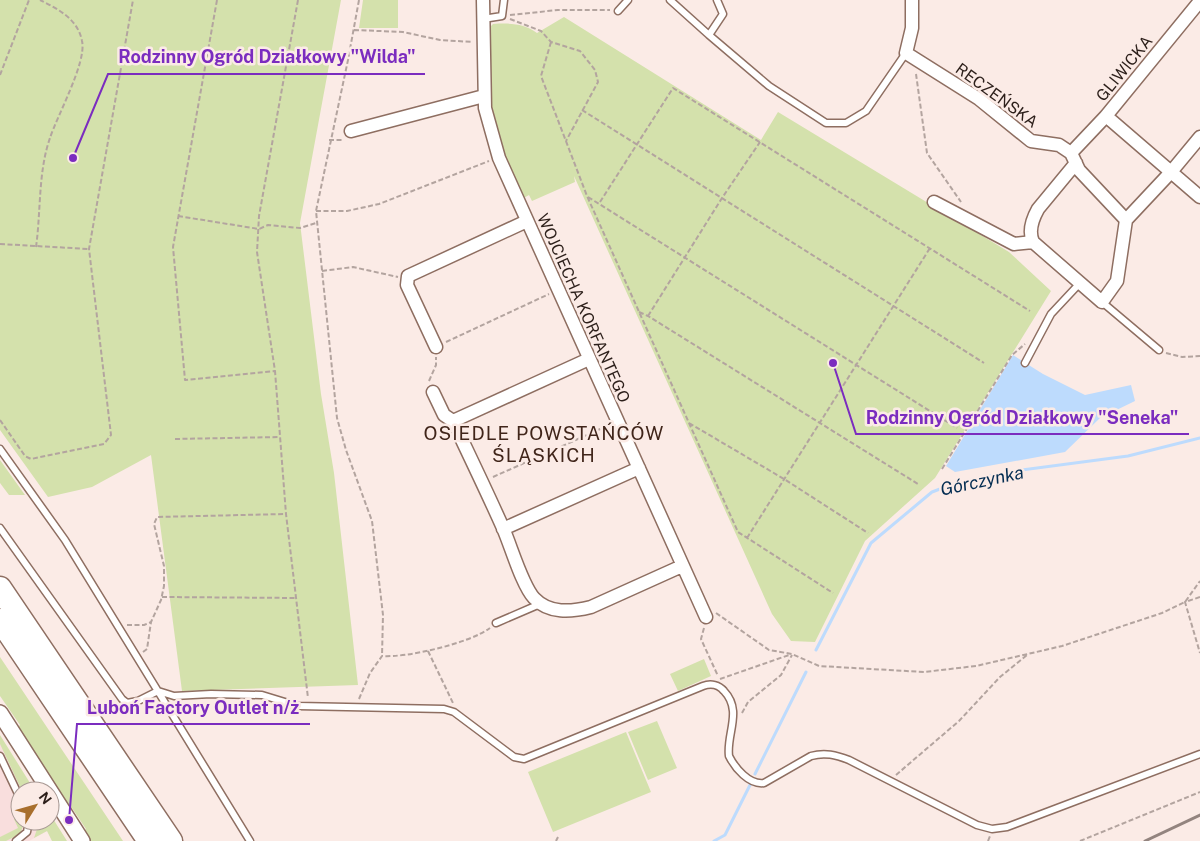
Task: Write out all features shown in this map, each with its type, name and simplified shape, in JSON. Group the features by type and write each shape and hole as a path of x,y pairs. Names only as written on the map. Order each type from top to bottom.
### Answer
{"highway":[{"path":"0,588 164,840"},
{"path":"0,620 164,840"}],"street":[{"name":"WOJCIECHA KORFANTEGO","path":"483,0 484,96 487,121 499,158 706,617"},
{"path":"912,0 912,56"},
{"name":"GLIWICKA","path":"1033,242 1031,228 1038,209 1106,116 1200,0"},
{"name":"RECZEŃSKA","path":"912,56 979,99 1031,141 1059,146 1074,158"},
{"path":"352,131 484,96"},
{"path":"1106,116 1200,197"},
{"path":"934,202 1014,244 1033,242 1102,302 1117,281 1126,220 1171,172 1200,137"},
{"path":"1074,158 1079,170 1126,220"},
{"path":"436,347 407,285 408,276 527,221"},
{"path":"453,421 589,359"},
{"path":"433,392 444,415 453,421 482,482 529,591 542,604 560,611 577,611 591,607 682,566"},
{"path":"503,529 639,468"},
{"path":"0,713 82,841"}],"lane":[{"path":"483,19 502,16 504,0"},
{"path":"618,10 628,0"},
{"path":"670,0 769,86 826,123 846,123 866,110 912,56"},
{"path":"709,35 723,14 718,0"},
{"path":"1025,363 1051,314 1080,283"},
{"path":"1102,302 1159,350"},
{"path":"0,449 65,540 250,841"},
{"path":"0,528 122,699 127,703 134,702 158,691 174,696 210,694 262,695 287,705 444,709 454,712 507,753 519,759 529,758 708,684 717,686 728,695 733,707 729,756 742,773 760,784 803,759 819,754 834,755 849,760 968,820 992,829 1007,826 1200,754"},
{"path":"496,623 542,604"},
{"path":"0,756 12,781"},
{"path":"16,841 27,831"}],"path":[{"path":"0,75 29,0"},
{"path":"36,248 43,173 49,139 80,62 82,41 66,13 40,0"},
{"path":"0,420 25,456 31,459 104,444 111,435 89,249 133,0"},
{"path":"217,0 178,216 173,259 185,380 275,371"},
{"path":"298,0 259,216 257,252 275,371 278,437 309,706"},
{"path":"354,707 370,673 382,656 382,615 372,521 346,450 337,418 316,210 359,0"},
{"path":"502,16 558,10 618,10"},
{"path":"502,16 540,31 551,42 580,51 595,70 598,82 566,141"},
{"path":"354,30 404,32 440,40 483,42"},
{"path":"551,42 541,76 587,196 738,532 833,593"},
{"path":"912,56 920,94 927,153 963,204"},
{"path":"600,202 673,88 1030,311"},
{"path":"582,110 984,364"},
{"path":"648,316 722,198 760,142"},
{"path":"316,210 347,211 379,204 499,158"},
{"path":"587,196 600,202 957,428"},
{"path":"178,216 259,229 268,225 300,228 316,223"},
{"path":"0,244 36,248 89,249"},
{"path":"747,538 930,248"},
{"path":"322,271 353,267 396,277 408,276"},
{"path":"433,392 429,380 436,365 436,347 558,289"},
{"path":"638,312 648,316 918,484"},
{"path":"942,469 1012,355 1025,344"},
{"path":"1159,350 1182,357 1200,356"},
{"path":"482,482 618,422"},
{"path":"689,423 784,479 868,533"},
{"path":"175,439 278,437"},
{"path":"136,656 148,649 151,622 162,597 164,586 164,566 154,524 157,517 286,514"},
{"path":"1185,602 1200,581"},
{"path":"162,597 297,598"},
{"path":"792,654 718,680 701,639 706,617 716,613 758,644 783,654 792,654 825,667 924,672 976,666 1062,646 1162,613 1200,597"},
{"path":"1185,602 1200,653"},
{"path":"118,625 144,625 151,622"},
{"path":"382,656 394,657 428,651 485,632 496,623"},
{"path":"428,651 453,702 454,712"},
{"path":"733,724 748,702 781,675 792,654"},
{"path":"890,780 958,721 1000,677 1029,654"},
{"path":"1080,841 1200,792"},
{"path":"556,841 558,836"}],"shaded area":[{"path":"0,737 22,781 10,781 10,831 47,831 29,841 0,841"}],"green space":[{"path":"0,0 341,0 300,223 321,394 334,473 358,685 182,691 151,455 92,487 48,497 0,430"},
{"path":"363,0 398,0 398,28 359,28"},
{"path":"564,17 761,140 778,112 1009,252 1051,291 935,478 865,541 815,642 791,641 772,614 574,176 575,182 532,201 529,195 522,199 504,158 489,104 489,28 493,24 522,25 537,33"},
{"path":"0,460 25,495 9,495 0,483"},
{"path":"0,657 123,841 89,841 83,831 86,829 72,808 69,810 60,796 60,781 51,781 17,728 20,725 0,696"},
{"path":"704,659 711,676 678,691 670,674"},
{"path":"657,721 677,768 648,780 628,732"},
{"path":"626,732 651,792 553,832 528,772"},
{"path":"0,735 29,781 17,781 0,744"},
{"path":"60,830 67,841 52,841 47,831"},
{"path":"12,831 21,831 20,834 6,841 0,841 0,837"},
{"path":"36,831 47,831 34,838"}],"water":[{"path":"1013,355 1043,374 1085,395 1131,385 1135,401 1100,418 1065,452 955,472 946,466"}],"waterway":[{"name":"Górczynka","path":"816,650 871,543 932,492 956,483 1014,471 1128,456 1200,438"},
{"name":"Górczynka","path":"755,774 806,672"},
{"name":"Górczynka","path":"714,841 725,835 750,785"}],"railway":[{"path":"1145,841 1200,815"}],"place":[{"name":"Rodzinny Ogród Działkowy \"Wilda\"","path":"73,158"},
{"name":"Rodzinny Ogród Działkowy \"Seneka\"","path":"833,363"},
{"name":"Luboń Factory Outlet n/ż","path":"69,820"}],"district":[{"name":"OSIEDLE POWSTAŃCÓW ŚLĄSKICH","path":"544,444"}]}
